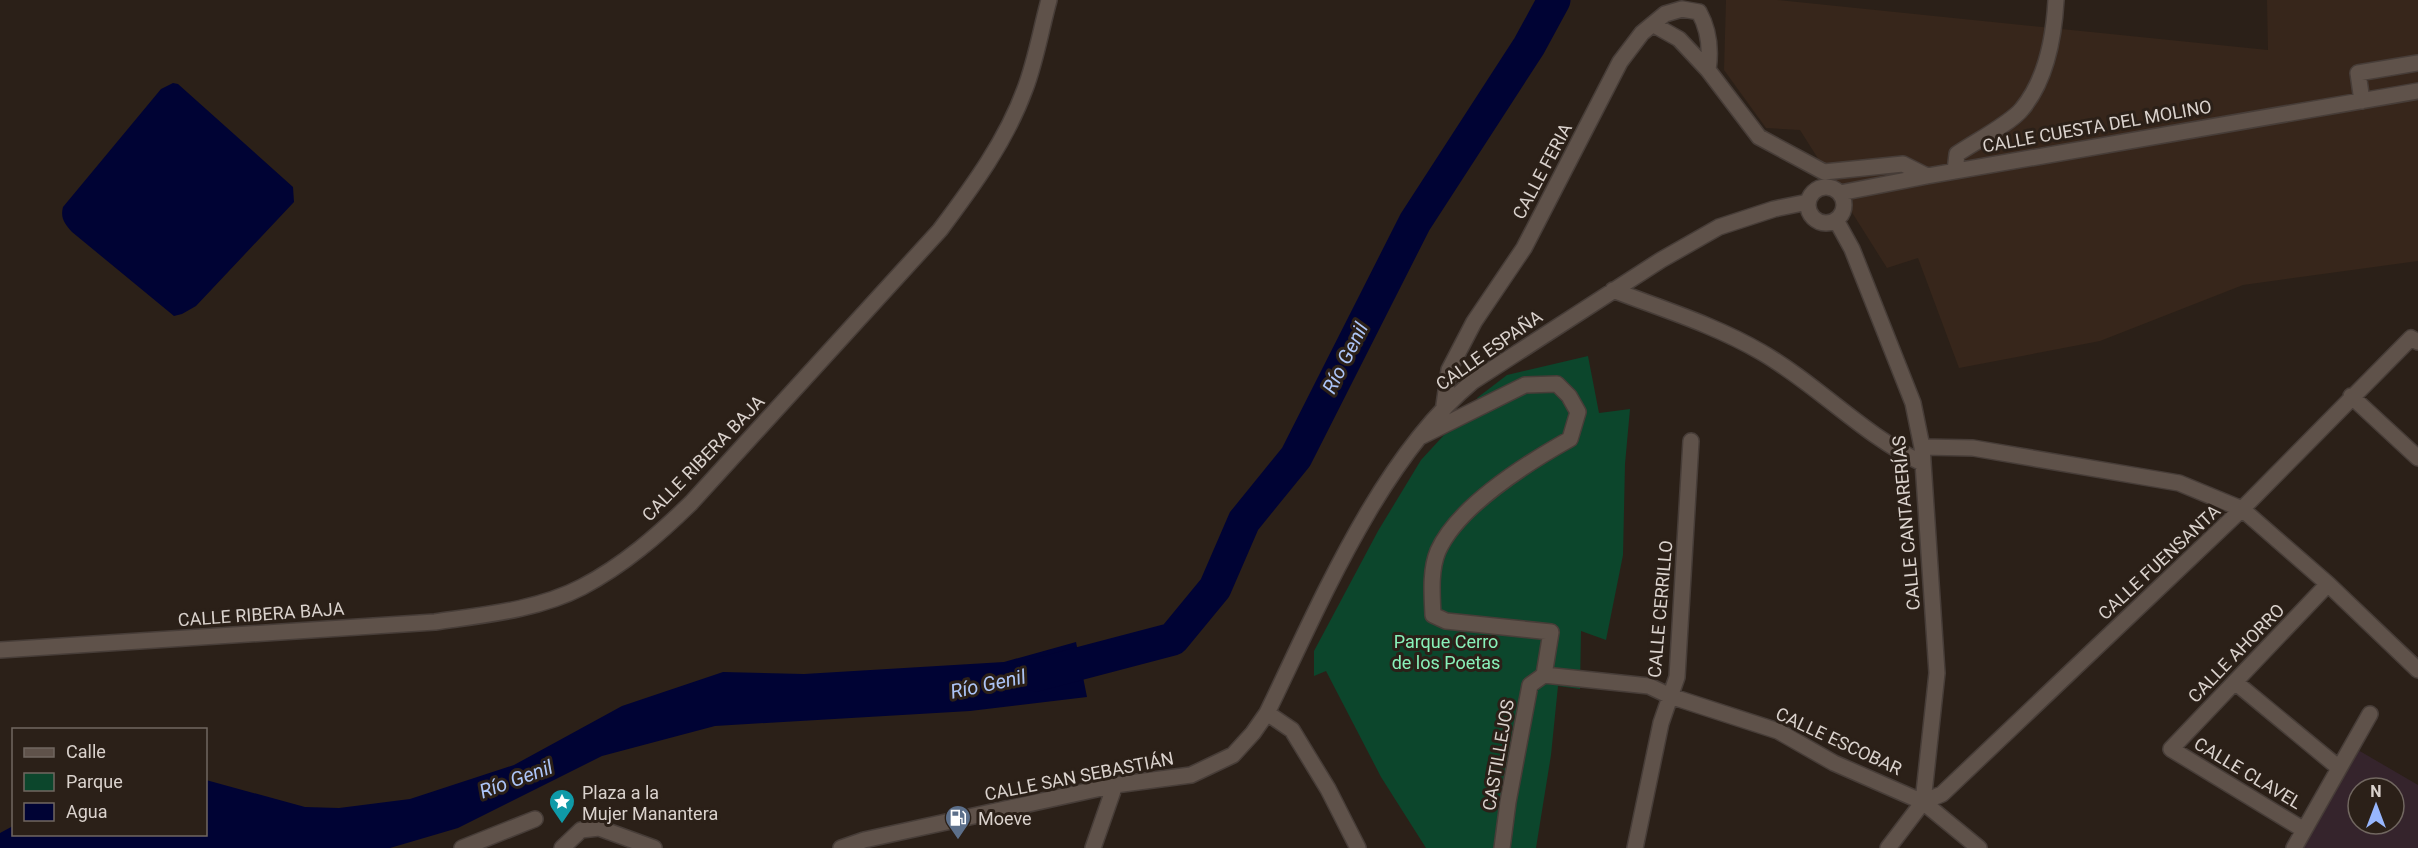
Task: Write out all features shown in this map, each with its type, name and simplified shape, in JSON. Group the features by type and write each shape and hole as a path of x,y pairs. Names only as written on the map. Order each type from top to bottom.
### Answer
{"street":[{"name":"CALLE RIBERA BAJA","path":"0,650 435,622 489,614 541,601 580,588 616,566 655,537 692,502 940,230 975,183 1005,135 1025,88 1049,0"},
{"path":"1955,171 1957,154 2022,110 2043,71 2054,31 2056,0"},
{"path":"1703,6 1711,51 1708,70"},
{"name":"CALLE FERIA","path":"1444,405 1449,370 1474,322 1524,248 1620,62 1642,33 1665,14 1703,6"},
{"path":"1654,25 1679,39 1708,70 1759,137 1824,172 1903,164 1927,176"},
{"path":"2362,101 2358,73 2418,63"},
{"name":"CALLE CUESTA DEL MOLINO","path":"1840,194 1955,171 2418,91"},
{"path":"1819,188 1830,188 1840,194 1844,204 1836,220 1825,223 1810,213 1808,202 1819,188"},
{"name":"CALLE ESPAÑA","path":"1267,713 1367,516 1414,440 1444,405 1472,382 1613,290 1719,227 1774,208 1808,202"},
{"name":"CALLE CANTARERÍAS","path":"1836,220 1852,249 1913,403 1922,447 1937,673 1923,802"},
{"path":"1613,290 1713,328 1761,352 1891,448 1922,463"},
{"name":"CALLE FUENSANTA","path":"1923,802 1942,794 2242,510 2351,396 2414,340"},
{"path":"1414,440 1525,385 1557,384 1574,404 1578,412 1570,439 1531,460 1487,494 1456,525 1438,551 1431,583 1433,615 1446,621 1551,632 1544,675"},
{"path":"2351,396 2418,458"},
{"name":"CALLE CERRILLO","path":"1635,848 1661,723 1677,677 1691,441"},
{"path":"1922,447 1973,448 2179,483 2242,510 2328,584 2418,670"},
{"name":"CALLE AHORRO","path":"2171,749 2328,584"},
{"name":"CALLE ESCOBAR","path":"1544,675 1649,686 1670,696 1778,731 1834,763 1923,802 1979,848"},
{"name":"CASTILLEJOS","path":"1502,848 1508,802 1530,685 1544,675"},
{"path":"2235,682 2339,768"},
{"path":"1267,713 1292,730 1328,789 1358,848"},
{"name":"CALLE SAN SEBASTIÁN","path":"841,848 1114,785 1191,775 1218,764 1244,745 1267,713"},
{"path":"2294,848 2370,714"},
{"name":"CALLE CLAVEL","path":"2171,749 2304,830"},
{"path":"1093,848 1114,785"},
{"path":"1888,848 1923,802"},
{"path":"462,848 535,819"},
{"path":"562,848 581,830 599,828 654,848"}],"shaded area":[{"path":"1726,0 1777,0 2268,50 2267,0 2418,0 2418,261 2243,285 2100,341 1959,368 1918,258 1887,268 1800,130 1766,128 1724,70"},
{"path":"2358,750 2403,776 2346,776 2346,836 2406,836 2406,778 2418,785 2418,848 2302,848"}],"green space":[{"name":"Parque Cerro de los Poetas","path":"1588,356 1599,413 1630,409 1625,464 1623,555 1606,640 1581,631 1580,689 1558,686 1551,755 1536,848 1426,848 1381,777 1326,671 1314,676 1314,651 1378,531 1421,460 1444,435 1484,413 1477,398 1507,375"}],"water":[{"path":"173,83 178,84 293,187 294,202 196,306 174,316 72,232 62,214 63,207 161,89"},
{"path":"1076,642 1087,697 970,711 715,726 602,756 458,828 390,848 0,848 0,833 12,827 12,836 207,836 207,780 305,807 339,808 410,799 514,765 622,706 723,672 804,674 1004,662"}],"waterway":[{"name":"Río Genil","path":"1036,675 1173,639 1215,588 1244,521 1296,457 1415,222 1529,46 1554,0"}],"place":[{"name":"Plaza a la Mujer Manantera","path":"562,825"},
{"name":"Moeve","path":"958,841"}]}
